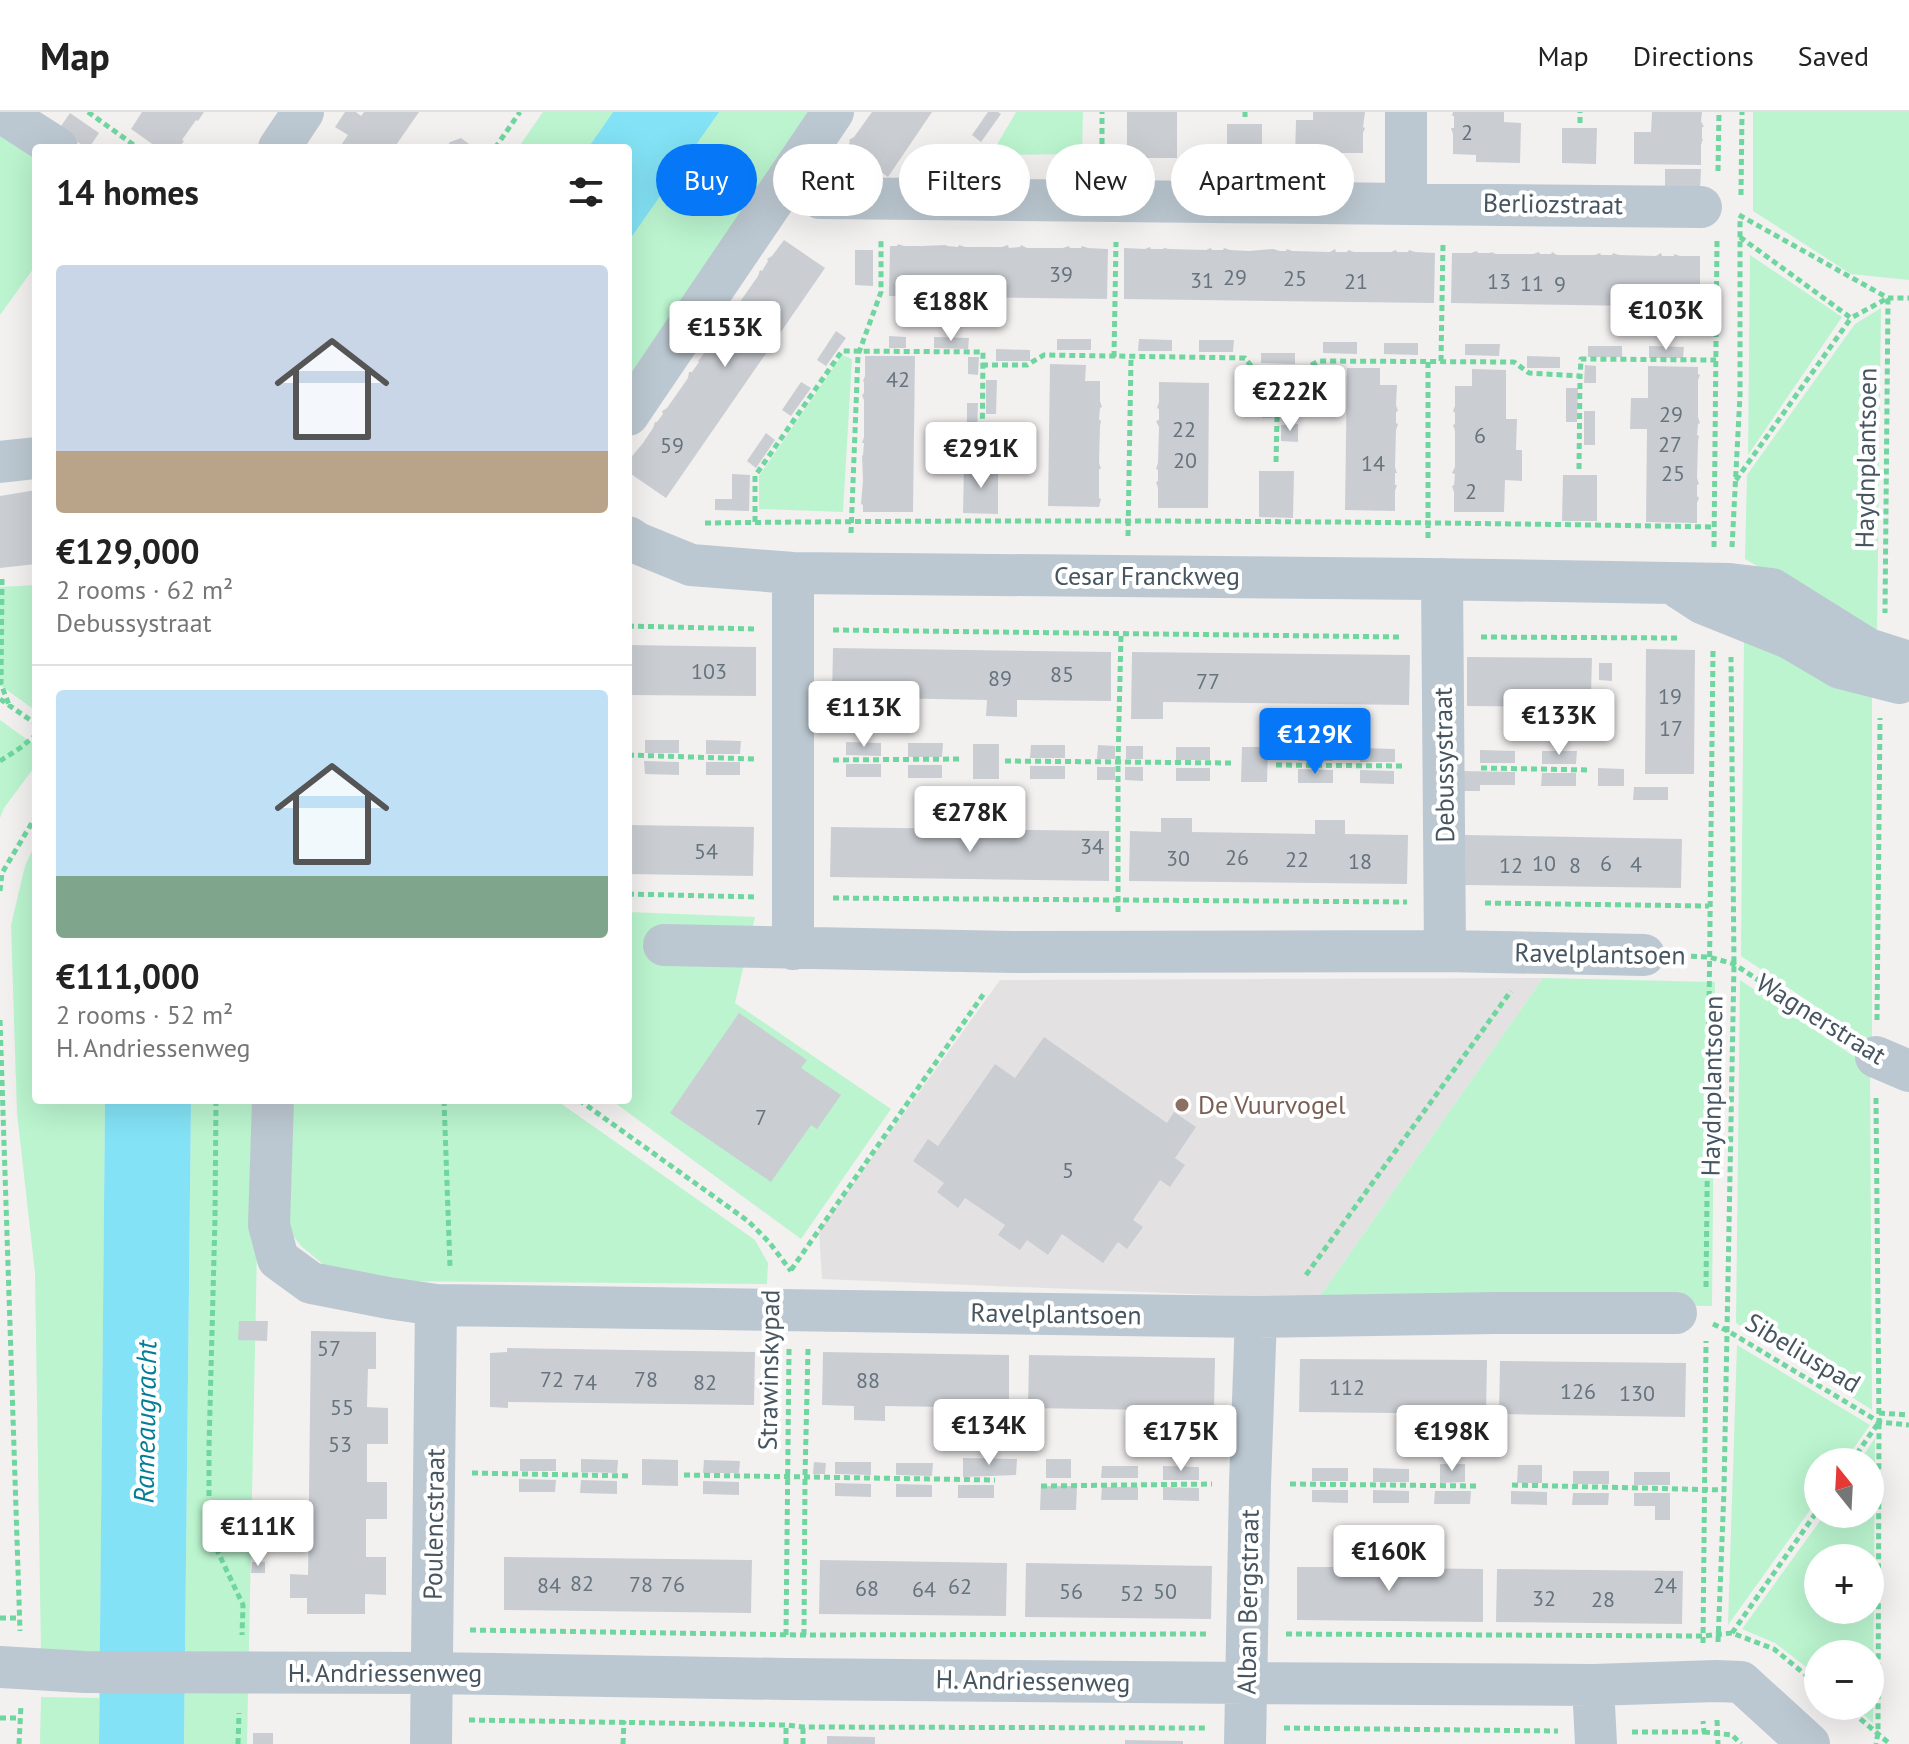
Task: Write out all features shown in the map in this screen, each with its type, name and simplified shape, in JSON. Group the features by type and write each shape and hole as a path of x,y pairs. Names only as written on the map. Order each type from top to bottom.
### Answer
{"street":[{"path":"1,112 51,144"},
{"path":"282,144 303,112"},
{"path":"811,144 833,112"},
{"path":"1406,112 1425,202"},
{"name":"Berliozstraat","path":"883,199 1046,201"},
{"path":"632,409 773,201"},
{"name":"Berliozstraat","path":"1155,202 1425,202 1723,211"},
{"path":"0,462 32,458"},
{"name":"Cesar Franckweg","path":"632,540 691,565 793,573 1671,583 1702,603 1730,599 1840,668 1888,686"},
{"path":"793,573 793,949"},
{"name":"Debussystraat","path":"1435,579 1443,637 1445,951"},
{"name":"Ravelplantsoen","path":"664,945 1013,952 1445,951 1644,955"},
{"name":"Ravelplantsoen","path":"273,1104 269,1225 278,1259 311,1283 388,1298 443,1304 797,1296 1256,1317 1676,1313"},
{"name":"Poulencstraat","path":"431,1744 435,1472 443,1304"},
{"name":"Alban Bergstraat","path":"1245,1744 1256,1317"},
{"name":"H. Andriessenweg","path":"11,1667 85,1672 1246,1683 1593,1685 1741,1682 1809,1744"},
{"path":"1593,1685 1596,1744"}],"path":[{"path":"88,112 132,144"},
{"path":"498,144 520,112"},
{"path":"1102,112 1104,144"},
{"path":"1580,112 1580,123"},
{"name":"Haydnplantsoen","path":"1718,1744 1716,1681 1728,1331 1734,964 1730,599 1740,395 1739,236 1723,211 1742,112"},
{"path":"1425,202 1441,361"},
{"path":"1723,211 1888,298 1909,298"},
{"path":"849,574 858,355 881,292 881,216"},
{"path":"1109,216 1114,357"},
{"path":"1739,236 1851,318"},
{"path":"1735,481 1851,318 1888,298"},
{"name":"Haydnplantsoen","path":"1876,1744 1879,1413 1892,1064 1878,988 1888,686 1888,298"},
{"path":"755,522 755,476 842,351 983,352 982,460"},
{"path":"982,365 1027,365 1044,355 1245,358 1255,371 1278,372 1298,372 1319,361 1514,362 1529,373 1580,376"},
{"path":"1128,576 1131,357"},
{"path":"1579,469 1581,359 1716,360"},
{"path":"1428,362 1428,522 1435,579"},
{"path":"1276,462 1278,372"},
{"path":"691,523 1128,520 1714,527"},
{"path":"2,579 1,684 9,705"},
{"path":"632,626 1681,638"},
{"path":"1118,953 1121,633"},
{"path":"0,699 32,721"},
{"path":"0,761 32,738"},
{"path":"1005,761 1234,763"},
{"path":"0,891 2,873 32,823"},
{"path":"632,894 1709,906"},
{"path":"795,1679 804,1635 805,1477 797,1296 1013,952"},
{"path":"1299,1286 1539,953"},
{"name":"Ravelplantsoen","path":"1644,955 1709,957 1734,964"},
{"name":"Wagnerstraat","path":"1734,964 1892,1064"},
{"path":"0,1020 20,1618 11,1667 20,1718 19,1744"},
{"path":"216,1104 209,1533 243,1605 237,1673 238,1744"},
{"path":"443,1304 444,1104"},
{"name":"Strawinskypad","path":"585,1104 748,1221 769,1242 797,1296 786,1476 786,1634 795,1679 786,1744"},
{"name":"Sibeliuspad","path":"1676,1313 1706,1320 1728,1331 1879,1422 1909,1425"},
{"path":"1879,1413 1909,1415"},
{"path":"1861,1448 1879,1422"},
{"path":"435,1472 631,1476"},
{"path":"684,1475 995,1480"},
{"path":"1512,1485 1724,1490"},
{"path":"1732,1633 1805,1528"},
{"path":"0,1618 20,1618"},
{"path":"432,1629 804,1635 1732,1633 1774,1649 1804,1674"},
{"path":"0,1718 20,1718"},
{"path":"1862,1720 1890,1744"},
{"path":"1704,1732 1732,1735 1741,1744"}],"shaded area":[{"name":"De Vuurvogel","path":"1543,978 1318,1299 822,1279 819,1231 1000,980"}],"green space":[{"path":"543,112 613,112 591,144 521,144"},
{"path":"715,112 818,112 795,144 773,144 773,176 757,198 757,144 693,144"},
{"path":"1016,112 1083,112 1082,144 1046,144 1046,154 1030,155 1030,144 997,144"},
{"path":"1753,112 1909,112 1909,280 1851,274 1753,211"},
{"path":"0,134 32,155 32,271 0,315"},
{"path":"656,196 656,216 745,216 632,375 632,230"},
{"path":"1750,255 1842,317 1748,455"},
{"path":"1881,308 1877,634 1745,559 1747,475 1855,324"},
{"path":"842,355 852,359 843,512 759,509 759,476"},
{"path":"32,585 32,708 0,685 0,587"},
{"path":"1744,640 1872,690 1872,1044 1741,956"},
{"path":"0,720 32,743 32,770 0,818"},
{"path":"32,851 32,1104 105,1104 100,1653 41,1653 35,1273 17,1113 11,925 25,866"},
{"path":"632,912 755,917 735,1003 891,1109 801,1239 616,1104 632,1104"},
{"path":"1543,978 1715,982 1712,1306 1318,1299"},
{"path":"1740,980 1870,1067 1872,1410 1736,1323"},
{"path":"191,1104 260,1104 247,1744 184,1744"},
{"path":"288,1104 562,1104 755,1240 768,1263 767,1284 378,1281 324,1265 301,1246 285,1225"},
{"path":"1737,1345 1870,1425 1854,1448 1804,1448 1804,1519 1728,1625"},
{"path":"1815,1528 1874,1528 1874,1544 1804,1544 1804,1624 1874,1624 1874,1640 1804,1640 1804,1665 1775,1643 1742,1629"},
{"path":"41,1697 99,1698 99,1744 40,1744"}],"water":[{"path":"613,112 719,112 697,144 656,144 656,202 632,236 632,144 591,144"},
{"name":"Rameaugracht","path":"105,1104 191,1104 184,1744 99,1744"}],"building":[{"path":"142,112 204,112 182,144 152,144 131,129"},
{"path":"345,112 356,112 361,116 364,112 419,112 397,144 342,144 348,135 335,127"},
{"path":"872,112 932,112 910,144 899,144 899,161 888,177 883,174 883,144 849,144"},
{"path":"988,112 1001,114 981,142 972,135"},
{"path":"1127,112 1177,112 1177,144 1171,144 1171,158 1155,158 1155,144 1127,144"},
{"path":"1313,112 1365,112 1363,153 1354,153 1354,144 1295,144 1296,120 1313,120"},
{"path":"1453,112 1504,112 1504,122 1521,123 1520,163 1476,162 1476,155 1453,154"},
{"path":"1652,112 1702,112 1701,165 1634,164 1634,132 1651,132"},
{"path":"70,113 99,133 92,144 80,144 59,129"},
{"path":"1227,124 1262,124 1262,144 1227,144"},
{"path":"1562,128 1597,128 1596,164 1562,163"},
{"path":"461,138 469,144 449,144"},
{"path":"1665,169 1701,169 1700,190 1665,189"},
{"path":"784,240 825,268 666,498 632,475 632,456"},
{"path":"890,246 1108,249 1107,299 889,296"},
{"path":"1124,248 1330,252 1335,249 1336,252 1409,250 1435,253 1434,303 1124,299"},
{"path":"855,250 873,250 873,286 855,285"},
{"path":"1477,251 1496,254 1552,252 1557,255 1613,253 1656,256 1661,253 1662,256 1700,256 1700,307 1451,303 1452,253"},
{"path":"836,331 846,338 826,366 817,360"},
{"path":"889,336 906,337 906,348 889,348"},
{"path":"934,337 969,338 968,349 934,348"},
{"path":"1057,339 1091,339 1091,350 1057,350"},
{"path":"1139,339 1172,340 1172,351 1138,351"},
{"path":"1199,340 1234,340 1233,352 1199,352"},
{"path":"1323,342 1357,342 1357,354 1323,353"},
{"path":"1384,343 1418,343 1418,355 1384,354"},
{"path":"1465,344 1500,344 1499,356 1465,355"},
{"path":"1588,346 1622,346 1622,357 1588,357"},
{"path":"1649,346 1684,347 1683,358 1649,358"},
{"path":"996,349 1030,350 1030,361 996,361"},
{"path":"1261,353 1295,353 1295,364 1261,363"},
{"path":"865,356 915,356 913,512 863,512 862,395"},
{"path":"1527,356 1560,357 1560,368 1527,368"},
{"path":"968,357 979,357 978,375 968,374"},
{"path":"1050,364 1086,365 1085,381 1100,381 1099,507 1048,506"},
{"path":"1585,365 1596,366 1596,383 1584,383"},
{"path":"1648,366 1698,367 1697,523 1646,522 1647,429 1630,429 1631,398 1648,398"},
{"path":"1347,368 1380,368 1380,385 1397,385 1395,511 1345,510"},
{"path":"1472,369 1506,370 1506,419 1517,419 1516,450 1522,450 1522,481 1505,480 1504,512 1454,512 1455,386 1472,386"},
{"path":"986,380 997,380 996,414 986,414"},
{"path":"801,382 811,388 791,416 782,410"},
{"path":"1159,382 1209,383 1208,508 1158,508 1156,469 1159,427 1156,421 1159,420"},
{"path":"1263,384 1273,384 1273,418 1262,418"},
{"path":"1282,384 1292,384 1292,418 1281,418"},
{"path":"1566,388 1578,388 1577,422 1566,422"},
{"path":"967,403 978,403 977,437 967,437"},
{"path":"1584,411 1595,411 1595,445 1584,445"},
{"path":"1298,424 1298,442 1281,441 1281,425"},
{"path":"766,433 775,440 756,468 747,461"},
{"path":"964,467 998,467 998,514 963,513"},
{"path":"1259,471 1294,471 1293,518 1259,517"},
{"path":"732,474 750,475 749,511 715,510 715,499 732,499"},
{"path":"1563,475 1597,475 1597,521 1562,521"},
{"path":"32,491 32,564 0,568 0,496"},
{"path":"632,645 756,647 756,696 632,695"},
{"path":"833,648 1111,652 1111,701 1017,700 1017,717 986,716 987,700 832,697"},
{"path":"1646,649 1695,650 1694,774 1645,774"},
{"path":"1132,652 1410,655 1409,705 1163,702 1163,719 1131,719"},
{"path":"1467,657 1592,658 1591,693 1604,694 1604,728 1591,728 1591,707 1467,706"},
{"path":"1599,663 1612,663 1612,681 1599,680"},
{"path":"645,740 679,740 679,753 645,753"},
{"path":"706,740 741,741 740,754 706,754"},
{"path":"846,742 881,743 881,756 846,755"},
{"path":"908,743 943,743 942,757 908,757"},
{"path":"973,744 999,744 999,779 973,779"},
{"path":"1031,745 1065,745 1065,758 1030,758"},
{"path":"1098,745 1115,746 1115,759 1097,759"},
{"path":"1126,746 1143,746 1143,759 1126,759"},
{"path":"1176,747 1210,747 1210,760 1176,760"},
{"path":"1242,747 1268,747 1267,782 1241,782"},
{"path":"1298,748 1333,748 1333,761 1298,761"},
{"path":"1360,748 1395,749 1395,762 1360,762"},
{"path":"1480,750 1515,751 1515,763 1480,763"},
{"path":"1542,751 1577,751 1576,764 1542,764"},
{"path":"644,761 679,762 679,775 645,774"},
{"path":"706,762 740,762 740,775 706,775"},
{"path":"846,764 881,764 881,777 846,777"},
{"path":"908,765 942,765 942,778 908,778"},
{"path":"1030,766 1065,766 1065,779 1030,779"},
{"path":"1097,767 1115,767 1115,780 1097,780"},
{"path":"1125,767 1143,767 1143,781 1125,780"},
{"path":"1176,768 1210,768 1210,781 1176,781"},
{"path":"1598,768 1624,769 1624,786 1598,786"},
{"path":"1298,769 1333,770 1333,783 1298,783"},
{"path":"1360,770 1394,771 1394,784 1360,783"},
{"path":"1460,771 1515,772 1515,785 1480,785 1480,791 1460,791"},
{"path":"1542,773 1576,773 1576,786 1541,786"},
{"path":"1634,787 1668,787 1668,800 1633,800"},
{"path":"1161,818 1192,818 1192,832 1315,834 1315,820 1345,820 1345,834 1408,835 1407,884 1129,881 1130,831 1161,832"},
{"path":"632,825 754,827 753,876 632,874"},
{"path":"831,827 1109,831 1109,881 830,877"},
{"path":"1465,835 1682,839 1681,888 1464,885"},
{"path":"739,1013 807,1060 801,1068 841,1095 817,1129 811,1125 771,1182 670,1113"},
{"path":"1044,1037 1167,1123 1174,1112 1196,1127 1175,1158 1185,1165 1170,1187 1160,1180 1133,1220 1143,1227 1127,1249 1118,1242 1103,1263 1062,1234 1048,1255 1027,1240 1020,1250 998,1235 1005,1225 965,1198 958,1208 937,1192 944,1183 913,1161 928,1139 938,1146 995,1064 1015,1078"},
{"path":"239,1321 268,1321 267,1341 238,1340"},
{"path":"311,1331 376,1332 376,1369 368,1369 367,1407 388,1408 388,1444 367,1444 367,1482 387,1482 387,1519 366,1519 366,1557 386,1557 386,1595 365,1594 365,1614 307,1614 307,1598 290,1598 290,1574 308,1575"},
{"path":"507,1348 755,1352 754,1405 508,1402 508,1408 490,1407 490,1353 507,1352"},
{"path":"823,1352 1009,1355 1009,1408 885,1406 885,1421 854,1420 854,1406 822,1405"},
{"path":"1029,1355 1215,1358 1214,1411 1028,1408"},
{"path":"1300,1359 1487,1360 1486,1414 1299,1412"},
{"path":"1500,1361 1686,1363 1685,1417 1499,1414"},
{"path":"963,1458 1017,1459 1016,1475 963,1477"},
{"path":"520,1459 556,1459 556,1471 520,1471"},
{"path":"581,1459 618,1460 617,1473 581,1472"},
{"path":"642,1459 678,1460 678,1486 642,1485"},
{"path":"1046,1459 1071,1459 1071,1478 1046,1478"},
{"path":"704,1460 740,1461 739,1473 703,1473"},
{"path":"814,1462 826,1463 825,1474 813,1474"},
{"path":"835,1462 871,1462 871,1475 835,1474"},
{"path":"896,1463 933,1463 932,1476 896,1475"},
{"path":"1440,1464 1465,1464 1465,1482 1440,1483"},
{"path":"1518,1465 1542,1465 1542,1483 1517,1483"},
{"path":"1102,1466 1138,1466 1138,1478 1101,1478"},
{"path":"1163,1466 1199,1467 1199,1480 1163,1480"},
{"path":"1312,1468 1348,1468 1348,1481 1312,1481"},
{"path":"1373,1468 1409,1469 1409,1482 1373,1482"},
{"path":"1573,1471 1609,1471 1609,1484 1573,1484"},
{"path":"1634,1472 1670,1472 1670,1485 1634,1485"},
{"path":"519,1479 556,1480 555,1492 519,1492"},
{"path":"581,1480 617,1481 617,1494 580,1493"},
{"path":"703,1481 739,1482 739,1495 703,1494"},
{"path":"835,1483 871,1484 871,1497 835,1496"},
{"path":"896,1484 932,1485 932,1497 896,1497"},
{"path":"958,1485 994,1485 994,1498 958,1498"},
{"path":"1041,1486 1077,1486 1076,1510 1040,1510"},
{"path":"1102,1487 1138,1487 1138,1500 1101,1500"},
{"path":"1163,1487 1199,1488 1199,1501 1163,1500"},
{"path":"1312,1490 1348,1490 1348,1503 1312,1502"},
{"path":"1373,1490 1409,1491 1409,1503 1373,1503"},
{"path":"1435,1491 1471,1491 1470,1504 1434,1504"},
{"path":"1511,1491 1547,1492 1547,1505 1511,1504"},
{"path":"1573,1493 1609,1493 1608,1505 1572,1505"},
{"path":"1634,1493 1670,1493 1670,1520 1655,1520 1655,1506 1634,1506"},
{"path":"1360,1553 1390,1553 1390,1568 1483,1569 1483,1622 1297,1620 1297,1567 1359,1567"},
{"path":"504,1557 752,1560 751,1613 504,1610"},
{"path":"820,1560 1007,1563 1006,1616 819,1614"},
{"path":"252,1562 265,1562 265,1573 251,1573"},
{"path":"1026,1563 1212,1566 1211,1619 1025,1617"},
{"path":"1497,1569 1683,1571 1682,1624 1496,1622"},
{"path":"253,1733 273,1733 273,1744 253,1744"},
{"path":"827,1736 875,1737 875,1744 827,1744"},
{"path":"1125,1740 1183,1741 1183,1744 1125,1744"}],"place":[{"name":"De Vuurvogel","path":"1182,1105"}]}
